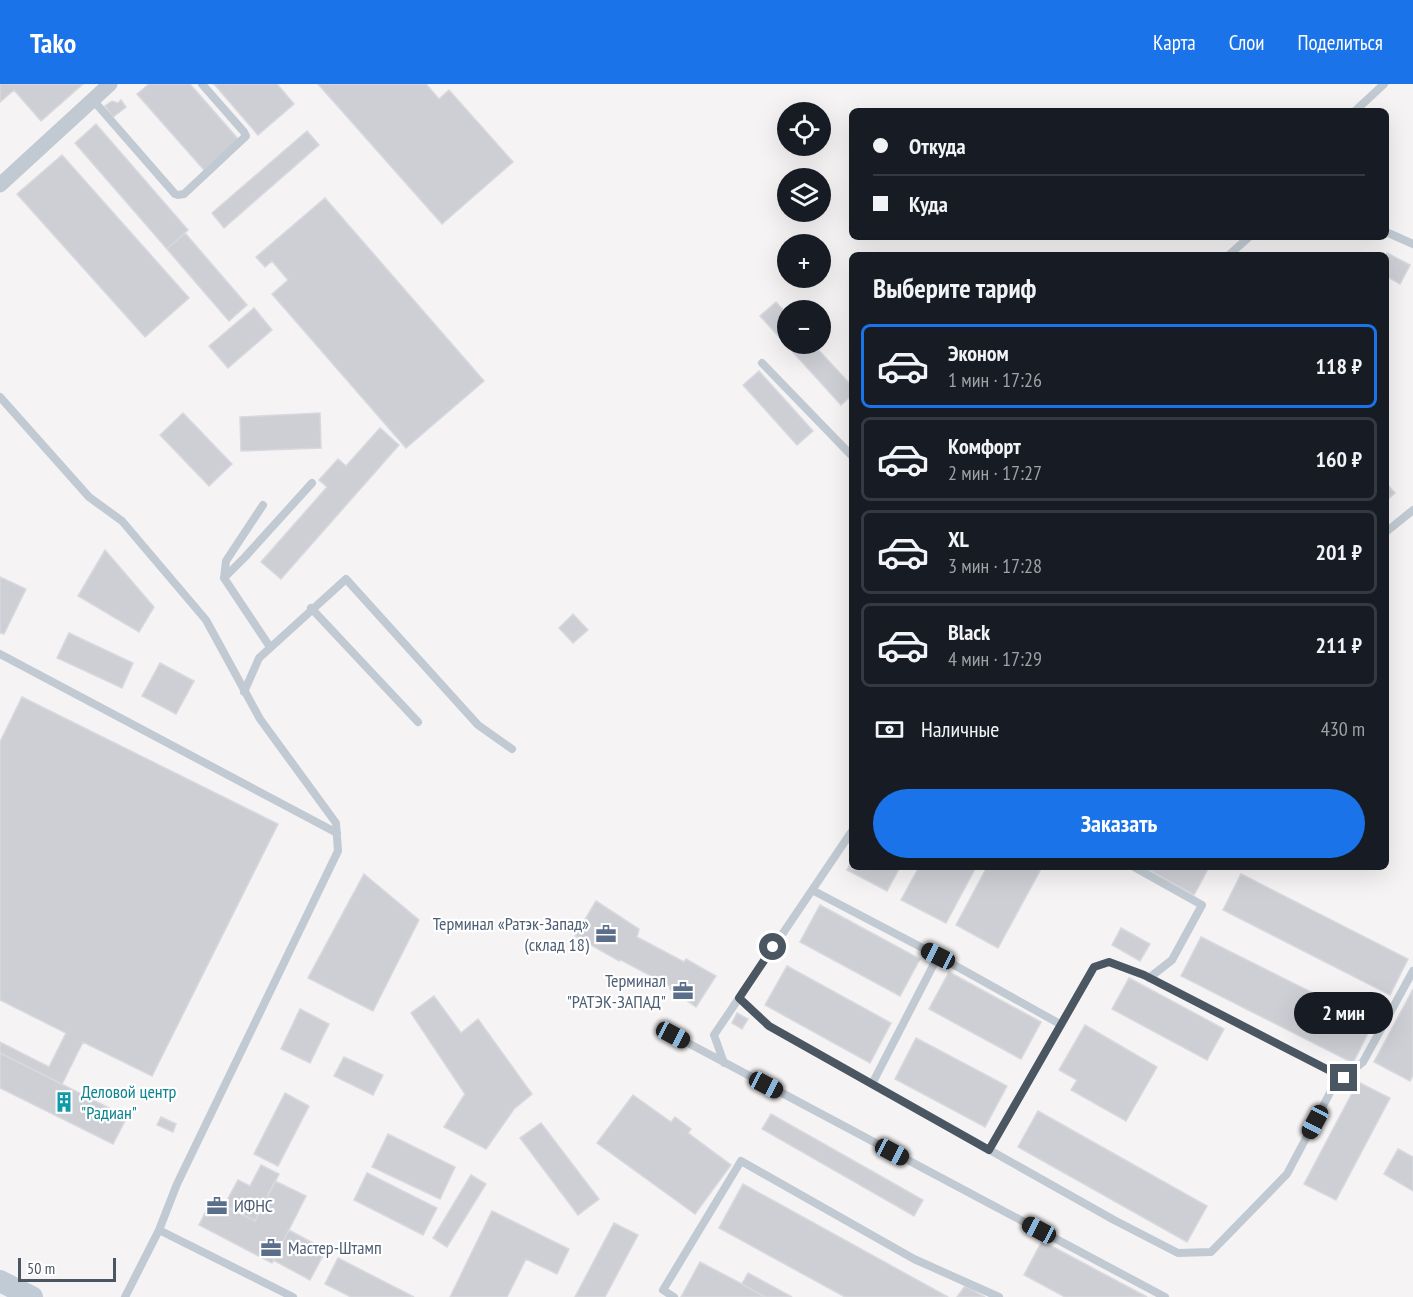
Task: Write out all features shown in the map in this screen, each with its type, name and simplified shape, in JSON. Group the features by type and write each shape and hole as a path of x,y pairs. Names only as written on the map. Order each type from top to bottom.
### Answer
{"main road":[{"path":"0,1281 32,1297"}],"street":[{"path":"0,185 110,84"}],"lane":[{"path":"93,100 178,195 184,194 246,136 202,84"},
{"path":"1357,108 1384,84"},
{"path":"1389,233 1413,244"},
{"path":"1232,252 1246,240"},
{"path":"762,363 849,453"},
{"path":"0,397 89,497 122,521 206,620 260,719 336,823 338,851 177,1184 159,1230 125,1297"},
{"path":"224,578 312,483"},
{"path":"263,505 226,561 224,578 270,647"},
{"path":"1389,530 1413,510"},
{"path":"244,692 256,661 311,608 346,579 478,725 512,749"},
{"path":"311,608 418,722"},
{"path":"0,654 337,833"},
{"path":"724,1063 714,1035 849,835"},
{"path":"1140,870 1202,904 1172,960 1149,978"},
{"path":"812,890 938,956 1060,1024"},
{"path":"872,1084 938,956"},
{"path":"989,1150 1094,967 1109,962 1149,978 1344,1078"},
{"path":"739,998 769,1026 1114,1220 1178,1253 1211,1252 1287,1174 1333,1087 1363,1062 1413,971"},
{"path":"673,1035 1165,1297"},
{"path":"674,1297 663,1290 741,1161 914,1258 999,1297"},
{"path":"159,1230 293,1297"}],"building":[{"path":"0,84 83,84 41,121 14,90 0,102"},
{"path":"149,84 190,84 239,140 204,170 137,94"},
{"path":"214,84 277,84 294,104 258,135"},
{"path":"318,84 426,84 439,99 449,90 513,162 442,224"},
{"path":"121,100 126,107 113,117 105,106 112,101 118,103"},
{"path":"96,124 188,230 167,249 75,143"},
{"path":"307,131 319,145 224,228 212,213"},
{"path":"62,155 189,298 145,337 17,194"},
{"path":"325,198 484,381 406,448 272,294 288,280 272,261 265,267 256,257"},
{"path":"185,233 247,305 229,321 167,249"},
{"path":"1389,254 1410,265 1400,284 1389,278"},
{"path":"776,302 777,303 777,335 760,316"},
{"path":"254,308 272,330 228,368 209,346"},
{"path":"795,354 822,354 849,383 849,398 841,405"},
{"path":"759,371 813,431 797,445 743,385"},
{"path":"183,413 232,464 209,486 160,435"},
{"path":"320,413 321,448 241,451 240,417"},
{"path":"380,428 399,445 281,579 261,562 327,487 319,480 338,459 346,466"},
{"path":"1389,486 1395,493 1389,498"},
{"path":"105,550 154,607 139,632 78,596"},
{"path":"0,577 26,589 4,634 0,633"},
{"path":"573,614 588,630 573,643 559,628"},
{"path":"69,633 133,663 122,688 57,658"},
{"path":"160,663 194,681 176,714 142,696"},
{"path":"22,697 278,824 152,1076 83,1042 62,1084 0,1053 0,1042 49,1067 66,1033 0,1000 0,742"},
{"path":"849,866 849,870 898,870 887,891 847,870"},
{"path":"917,870 974,870 946,923 901,900"},
{"path":"985,870 1040,870 998,948 956,925"},
{"path":"1149,870 1207,870 1194,895"},
{"path":"364,874 419,920 373,1011 308,978"},
{"path":"1241,874 1408,959 1390,995 1223,910"},
{"path":"596,901 639,929 637,937 684,962 686,959 716,976 696,1007 670,989 670,986 575,936"},
{"path":"820,905 920,959 900,996 800,942"},
{"path":"1121,928 1150,944 1140,961 1112,945"},
{"path":"1201,937 1373,1023 1353,1063 1181,976"},
{"path":"787,966 891,1023 870,1063 765,1005"},
{"path":"949,972 1041,1022 1021,1059 929,1009"},
{"path":"1129,978 1224,1029 1207,1060 1112,1009"},
{"path":"1413,989 1413,1075 1410,1081 1374,1062"},
{"path":"434,996 461,1033 478,1019 532,1094 514,1109 486,1149 444,1127 465,1094 411,1013"},
{"path":"300,1009 329,1024 310,1063 281,1049"},
{"path":"737,1013 748,1019 742,1029 732,1023"},
{"path":"1085,1025 1157,1067 1126,1121 1071,1090 1077,1080 1059,1070"},
{"path":"916,1038 1007,1086 985,1127 895,1079"},
{"name":"Деловой центр \"Радиан\"","path":"0,1053 127,1117 113,1144 0,1088"},
{"path":"344,1057 383,1075 373,1095 334,1076"},
{"path":"1358,1082 1390,1098 1336,1200 1304,1184"},
{"path":"285,1093 309,1106 278,1166 254,1154"},
{"path":"633,1095 671,1122 675,1117 691,1129 688,1133 731,1165 695,1214 597,1143"},
{"path":"1038,1111 1207,1206 1187,1242 1018,1147"},
{"path":"771,1114 923,1200 914,1216 762,1129"},
{"path":"161,1117 176,1124 173,1132 157,1125"},
{"path":"541,1123 599,1199 578,1215 520,1138"},
{"path":"388,1134 455,1167 440,1199 372,1167"},
{"path":"1398,1149 1413,1157 1413,1191 1384,1174"},
{"path":"261,1165 279,1174 255,1221 224,1206 238,1180 250,1186"},
{"path":"367,1173 437,1208 423,1235 354,1200"},
{"path":"471,1175 486,1184 447,1247 433,1238"},
{"path":"275,1181 306,1196 272,1263 199,1225 212,1199 255,1221"},
{"path":"743,1184 948,1297 845,1297 719,1228"},
{"path":"492,1211 569,1249 557,1274 526,1259 507,1297 450,1297"},
{"path":"614,1223 638,1235 605,1297 575,1297"},
{"path":"289,1230 326,1250 310,1280 273,1260"},
{"path":"1042,1241 1147,1297 1065,1297 1024,1275"},
{"path":"338,1258 414,1297 351,1297 325,1284"},
{"path":"700,1262 742,1284 765,1297 681,1297"},
{"path":"748,1273 792,1297 765,1297 742,1284"},
{"path":"965,1286 985,1297 957,1297"}],"place":[{"name":"Терминал «Ратэк-Запад» (склад 18)","path":"606,934"},
{"name":"Терминал \"РАТЭК-ЗАПАД\"","path":"683,991"},
{"name":"Деловой центр \"Радиан\"","path":"64,1102"},
{"name":"ИФНС","path":"217,1206"},
{"name":"Мастер-Штамп","path":"271,1248"}],"route":[{"path":"773,947 739,998 769,1026 989,1150 1094,967 1109,962 1144,975 1344,1078"}]}
